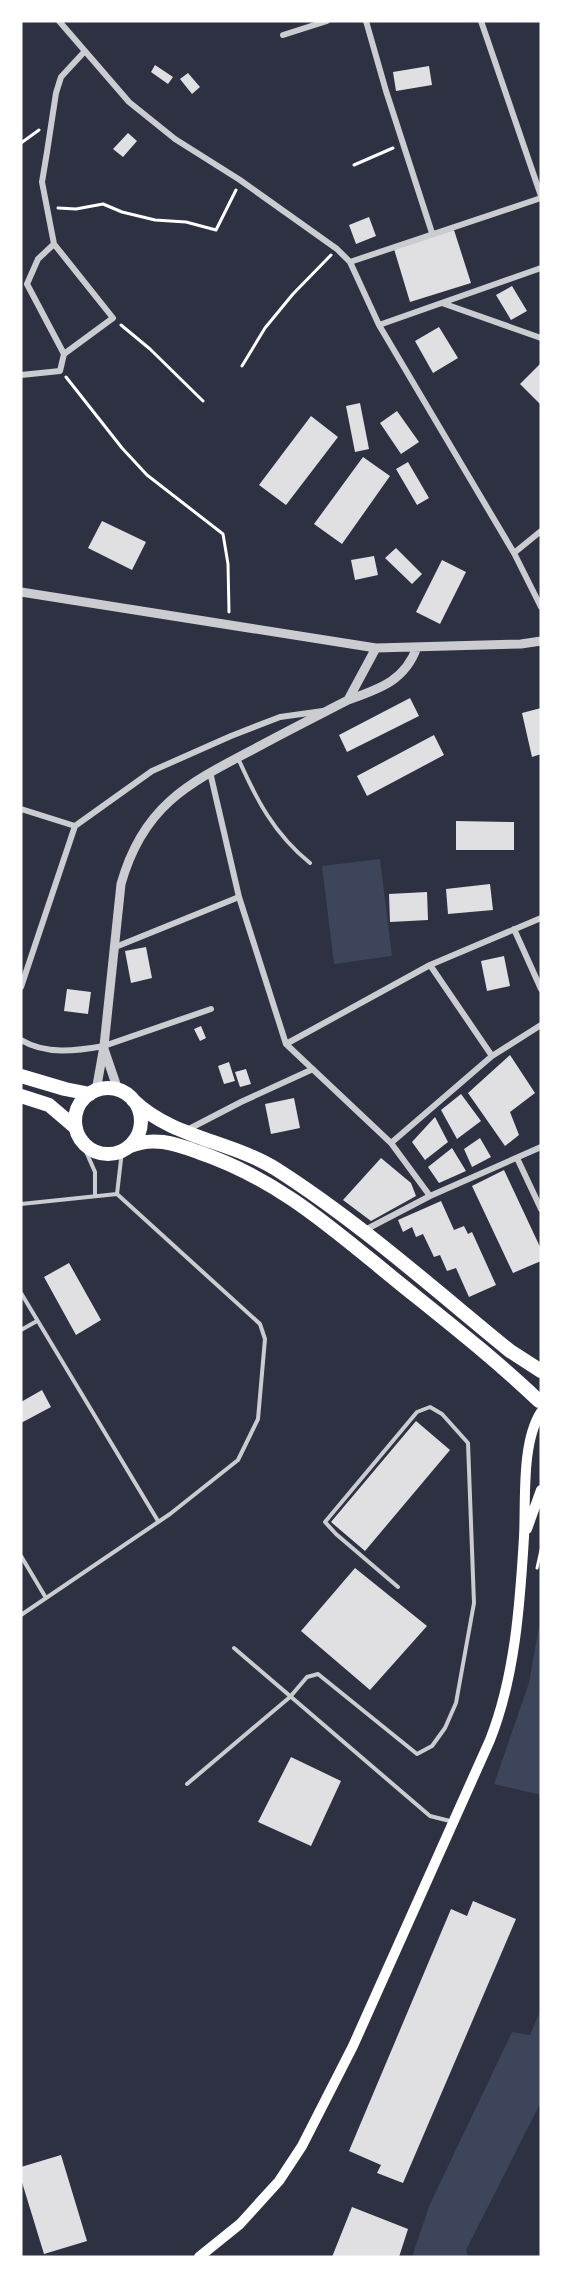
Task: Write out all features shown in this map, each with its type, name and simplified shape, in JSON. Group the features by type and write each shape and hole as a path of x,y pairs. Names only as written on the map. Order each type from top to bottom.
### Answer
{"highway":[{"path":"21,1076 65,1089 93,1093 111,1089 118,1090 153,1116 273,1167 315,1195 510,1351 541,1371"},
{"path":"78,1134 76,1113 84,1099 93,1093"},
{"path":"21,1095 55,1109 95,1152 113,1154 147,1141 170,1143 214,1157 257,1176 316,1215 499,1364 541,1404"},
{"path":"125,1149 140,1130 139,1109 133,1101"}],"main road":[{"path":"200,2257 240,2224 279,2181 302,2146 352,2046 490,1740 503,1700 515,1628 524,1538 525,1472 533,1428 541,1404"},
{"path":"524,1538 541,1490"}],"street":[{"path":"59,21 129,102 175,139 240,180 337,249 350,262 379,324 514,553 541,607"},
{"path":"284,35 327,21"},
{"path":"366,21 432,233"},
{"path":"350,262 541,197 481,21"},
{"path":"21,375 60,371 64,354 113,318 54,244 42,182 56,93 61,77 85,51"},
{"path":"54,244 38,260 27,284 64,354"},
{"path":"379,324 541,268"},
{"path":"441,303 541,338"},
{"path":"514,553 541,531"},
{"path":"21,592 376,648 541,641"},
{"path":"93,1093 104,1046 121,884 128,860 151,820 183,788 210,772 348,700 374,691 392,681 411,663 417,647"},
{"path":"348,700 376,648"},
{"path":"21,987 75,826 152,771 280,717 327,711"},
{"path":"210,772 239,897 286,1044 391,1143 430,1196"},
{"path":"21,809 75,826"},
{"path":"113,948 239,897"},
{"path":"286,1044 430,965 541,918"},
{"path":"514,929 541,989"},
{"path":"430,965 492,1056"},
{"path":"21,1040 42,1049 66,1051 104,1046 211,1009"},
{"path":"391,1143 492,1056 541,1025"},
{"path":"104,1046 118,1090"},
{"path":"184,1131 313,1069"},
{"path":"362,1232 430,1196 541,1147"},
{"path":"517,1158 541,1209"}],"lane":[{"path":"237,757 258,804 295,851 310,863"},
{"path":"78,1134 95,1172 95,1196"},
{"path":"117,1194 125,1149"},
{"path":"21,1204 117,1194 260,1324 265,1339 258,1419 238,1460 158,1522 21,1615"},
{"path":"21,1293 158,1522"},
{"path":"21,1330 37,1321"},
{"path":"188,1784 290,1697 307,1677 318,1674 417,1754 432,1746 445,1728 456,1702 474,1603 468,1443 442,1414 430,1407 417,1412 325,1522 398,1587"},
{"path":"21,1556 46,1598"},
{"path":"234,1648 430,1816 454,1822"}],"path":[{"path":"354,165 380,152 404,145"},
{"path":"47,207 76,209 103,204 122,212 155,220 186,222 216,230 240,180"},
{"path":"242,366 265,328 293,294 337,249"},
{"path":"113,318 150,349 202,401"},
{"path":"60,371 122,448 147,475 223,534 228,564 229,624"}],"shaded area":[{"path":"380,859 392,956 334,964 322,866"},
{"path":"541,1616 541,1795 494,1784 529,1683"},
{"path":"541,2009 541,2102 466,2250 468,2257 412,2257 430,2204 512,2032 530,2035"}],"building":[{"path":"155,65 173,77 168,84 151,72"},
{"path":"429,66 432,85 396,91 393,72"},
{"path":"188,73 200,87 192,94 180,79"},
{"path":"128,133 137,141 123,157 113,149"},
{"path":"369,217 376,236 356,244 349,225"},
{"path":"454,230 471,283 410,302 394,249"},
{"path":"512,286 527,311 511,320 496,295"},
{"path":"439,327 458,358 433,373 415,341"},
{"path":"541,363 541,405 520,384"},
{"path":"360,403 369,449 355,452 346,406"},
{"path":"397,411 419,442 401,454 380,423"},
{"path":"311,416 338,437 286,505 259,485"},
{"path":"363,457 390,476 342,544 314,524"},
{"path":"408,462 429,498 417,505 396,469"},
{"path":"102,521 146,542 132,570 88,548"},
{"path":"396,548 422,574 412,584 385,558"},
{"path":"374,556 378,575 355,580 351,560"},
{"path":"442,560 466,572 440,624 416,612"},
{"path":"410,698 419,716 347,752 339,735"},
{"path":"541,708 541,754 532,757 522,713"},
{"path":"434,735 444,755 367,796 357,776"},
{"path":"456,821 514,822 514,850 456,850"},
{"path":"490,884 493,910 448,914 446,889"},
{"path":"427,892 428,920 390,922 389,894"},
{"path":"146,947 152,978 131,983 125,951"},
{"path":"504,956 510,986 487,991 481,961"},
{"path":"67,989 91,992 88,1014 64,1011"},
{"path":"201,1026 206,1038 200,1041 194,1029"},
{"path":"510,1055 535,1093 510,1112 519,1135 505,1146 468,1093"},
{"path":"229,1062 235,1081 224,1084 218,1066"},
{"path":"246,1069 251,1084 240,1087 235,1072"},
{"path":"461,1094 481,1121 457,1139 441,1110"},
{"path":"294,1098 300,1128 271,1134 265,1104"},
{"path":"435,1117 448,1142 425,1160 412,1142"},
{"path":"480,1138 491,1157 472,1167 464,1149"},
{"path":"452,1148 466,1171 439,1183 428,1167"},
{"path":"381,1158 411,1183 416,1196 371,1221 343,1200"},
{"path":"504,1170 541,1249 541,1261 513,1273 472,1186"},
{"path":"441,1201 454,1230 464,1226 468,1234 472,1232 496,1285 469,1297 456,1268 447,1271 440,1255 434,1257 423,1234 416,1237 412,1227 403,1232 398,1220"},
{"path":"69,1263 101,1320 76,1335 44,1277"},
{"path":"42,1390 51,1407 21,1423 21,1402"},
{"path":"416,1421 450,1450 365,1551 331,1522"},
{"path":"355,1568 427,1626 370,1690 301,1631"},
{"path":"291,1757 341,1781 311,1846 258,1822"},
{"path":"473,1901 516,1919 403,2183 377,2173 381,2165 349,2151 451,1909 467,1916"},
{"path":"61,2155 87,2241 44,2254 21,2179 21,2167"},
{"path":"352,2207 408,2229 399,2257 332,2257"}]}
